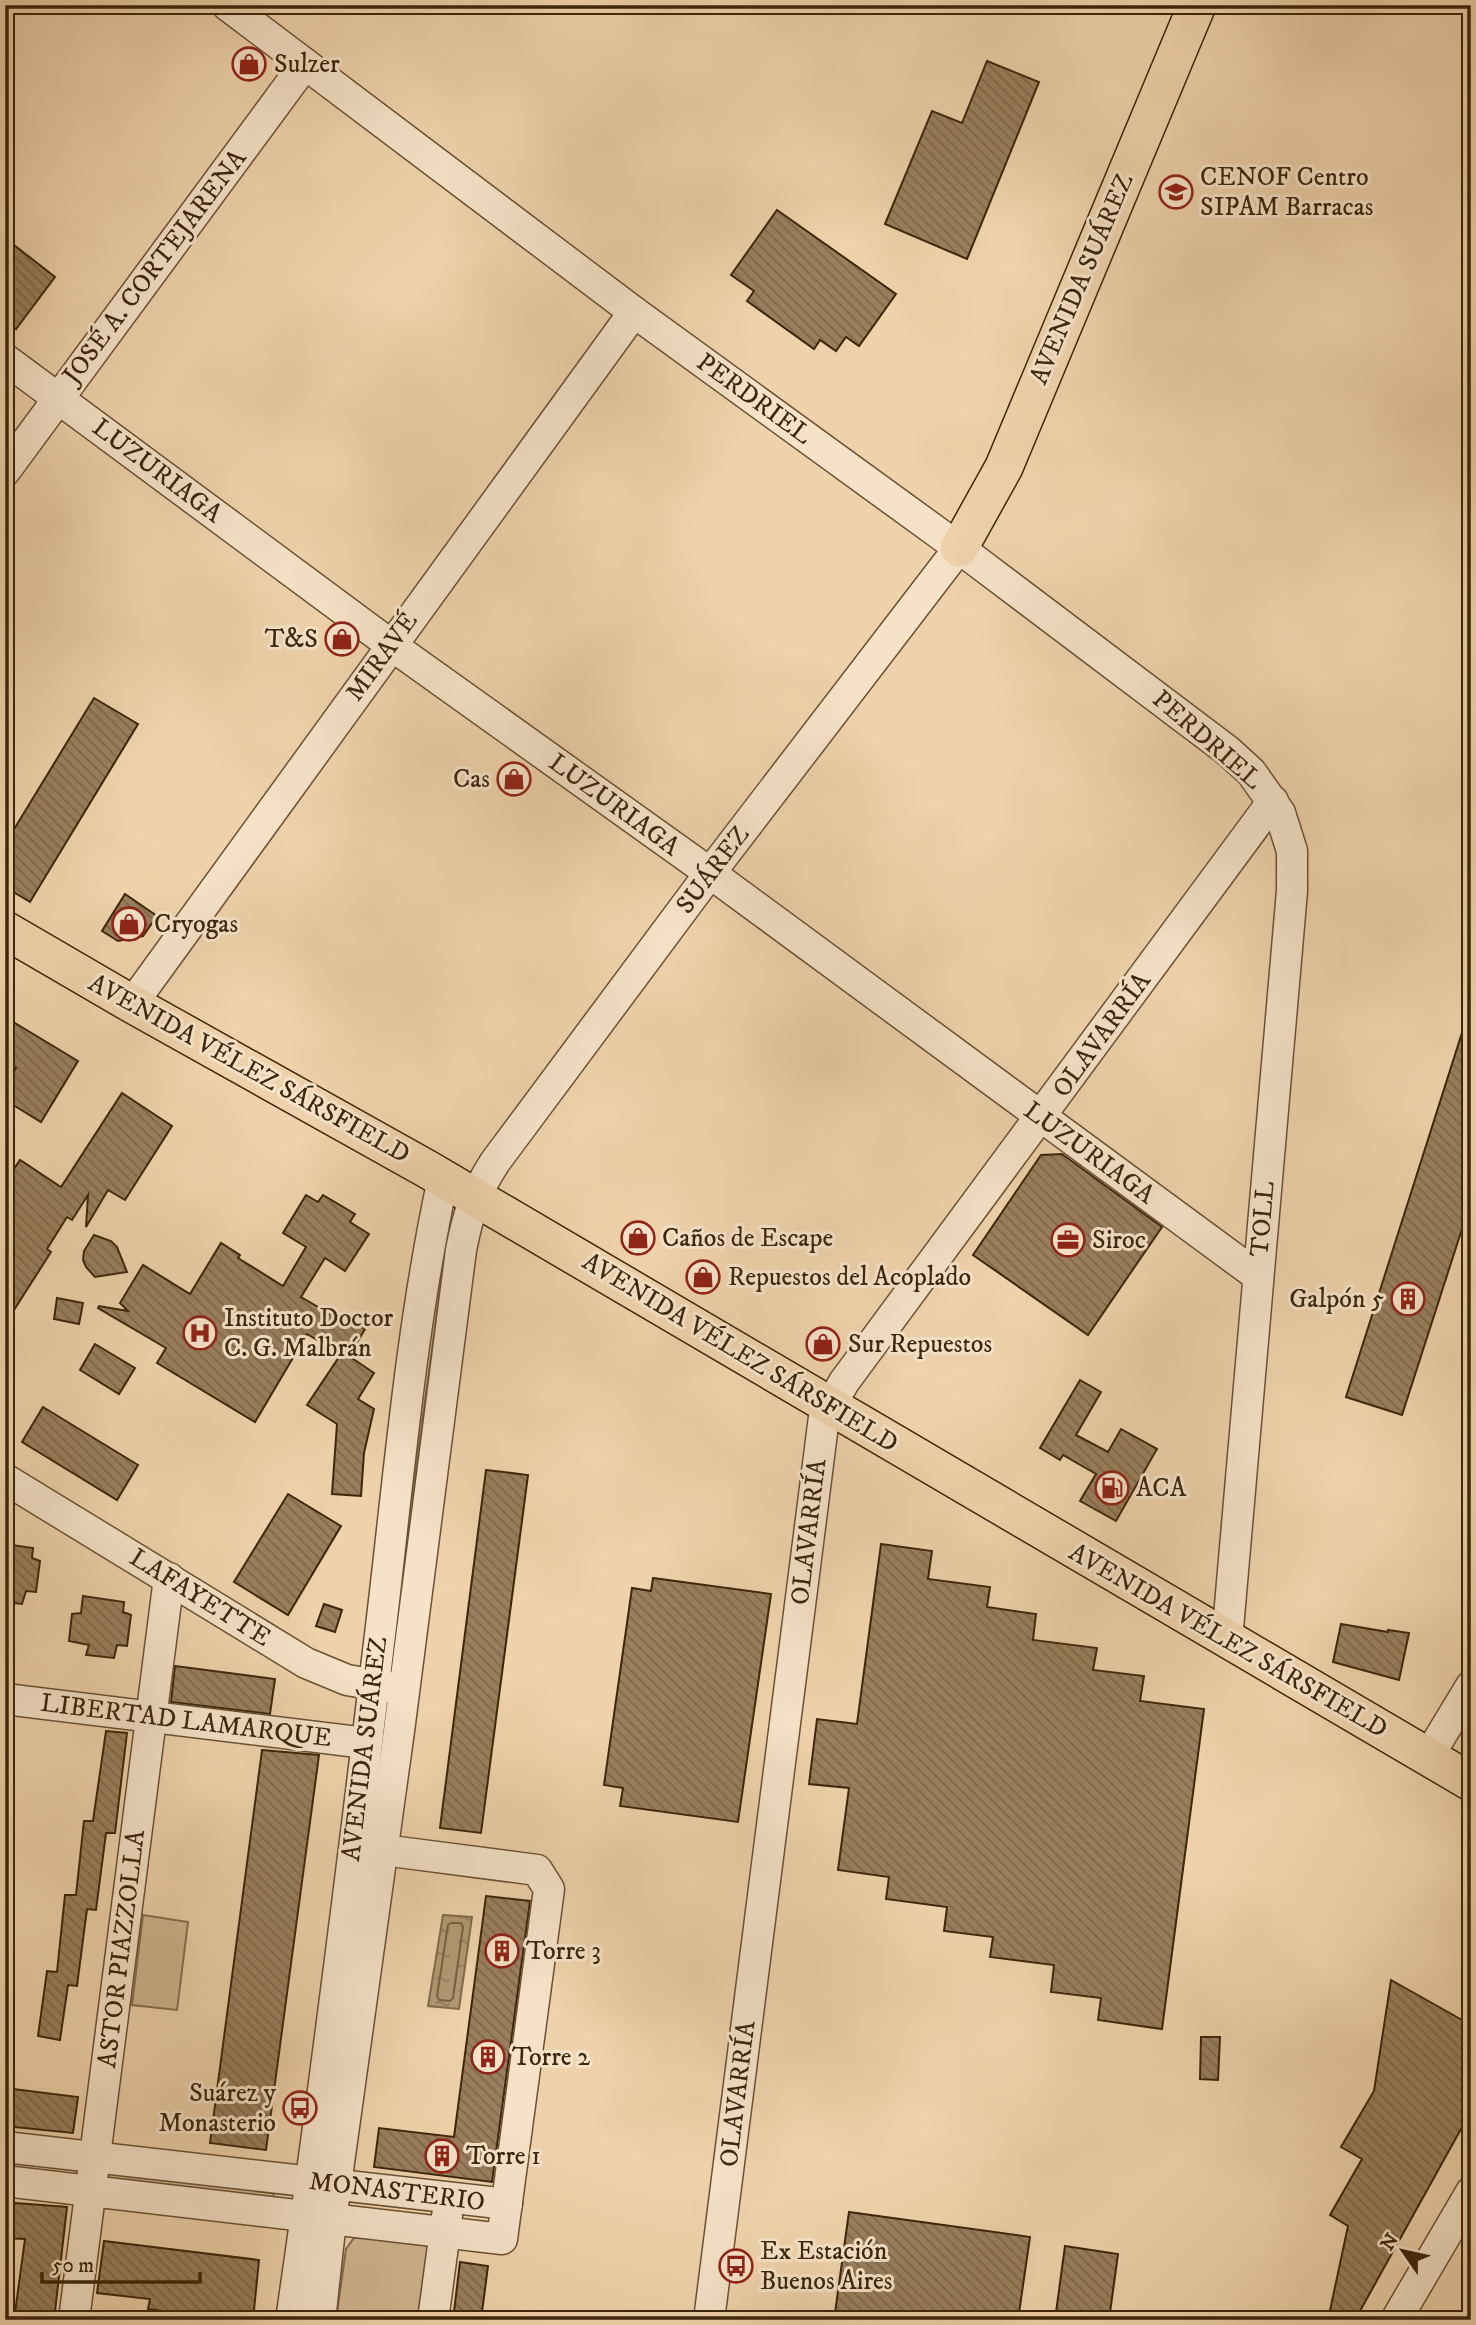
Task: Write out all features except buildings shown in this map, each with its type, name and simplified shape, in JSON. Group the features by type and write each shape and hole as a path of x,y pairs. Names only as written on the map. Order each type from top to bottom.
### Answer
{"main road":[{"name":"AVENIDA SUÁREZ","path":"959,548 1004,467 1197,5"},
{"name":"AVENIDA VÉLEZ SÁRSFIELD","path":"5,930 475,1197 1471,1782"}],"street":[{"name":"PERDRIEL","path":"227,5 634,312 959,548 1210,736 1251,772 1273,801"},
{"name":"JOSÉ A. CORTEJARENA","path":"5,471 305,64"},
{"name":"MIRAVÉ","path":"132,1003 634,312"},
{"name":"LUZURIAGA","path":"5,359 391,645 710,873 1258,1276"},
{"name":"SUÁREZ","path":"475,1197 495,1162 710,873 959,548"},
{"name":"OLAVARRÍA","path":"709,2320 821,1430 829,1406 844,1382 1273,801"},
{"name":"TOLL","path":"1227,1640 1293,865 1289,836 1273,801"},
{"name":"AVENIDA SUÁREZ","path":"325,2183 366,1743 407,1402 432,1230 443,1179"},
{"name":"AVENIDA SUÁREZ","path":"291,2320 319,2219 383,1850 461,1250 467,1216 475,1197"},
{"name":"LAFAYETTE","path":"5,1479 306,1663 347,1680 405,1689"},
{"name":"ASTOR PIAZZOLLA","path":"74,2320 169,1578"},
{"path":"1428,1758 1471,1686"},
{"name":"LIBERTAD LAMARQUE","path":"5,1699 366,1743"},
{"path":"383,1850 537,1870 549,1889 507,2204"},
{"name":"MONASTERIO","path":"5,2147 507,2204 502,2239 5,2181"},
{"path":"1396,2320 1471,2192"},
{"path":"433,2320 449,2199"},
{"name":"AVENIDA SUÁREZ","path":"319,2219 320,2320"}],"green space":[{"path":"453,1220 397,1633 394,1629 449,1223"},
{"path":"143,1915 188,1922 177,2010 132,2005"},
{"path":"102,2168 274,2188 273,2208 100,2185"},
{"path":"354,2238 425,2245 430,2248 427,2320 336,2320 346,2249"}],"water":[{"path":"443,1915 472,1917 459,2009 428,2006"}],"place":[{"name":"Sulzer","path":"249,64"},
{"name":"CENOF Centro SIPAM Barracas","path":"1176,192"},
{"name":"T&S","path":"342,639"},
{"name":"Cas","path":"514,779"},
{"name":"Cryogas","path":"129,924"},
{"name":"Caños de Escape","path":"638,1238"},
{"name":"Siroc","path":"1068,1240"},
{"name":"Repuestos del Acoplado","path":"703,1277"},
{"name":"Galpón 5","path":"1408,1299"},
{"name":"Instituto Doctor C. G. Malbrán","path":"200,1333"},
{"name":"Sur Repuestos","path":"823,1344"},
{"name":"ACA","path":"1112,1488"},
{"name":"Torre 3","path":"502,1951"},
{"name":"Torre 2","path":"488,2057"},
{"name":"Suárez y Monasterio","path":"300,2108"},
{"name":"Torre 1","path":"442,2156"},
{"name":"Ex Estación Buenos Aires","path":"736,2266"}]}
